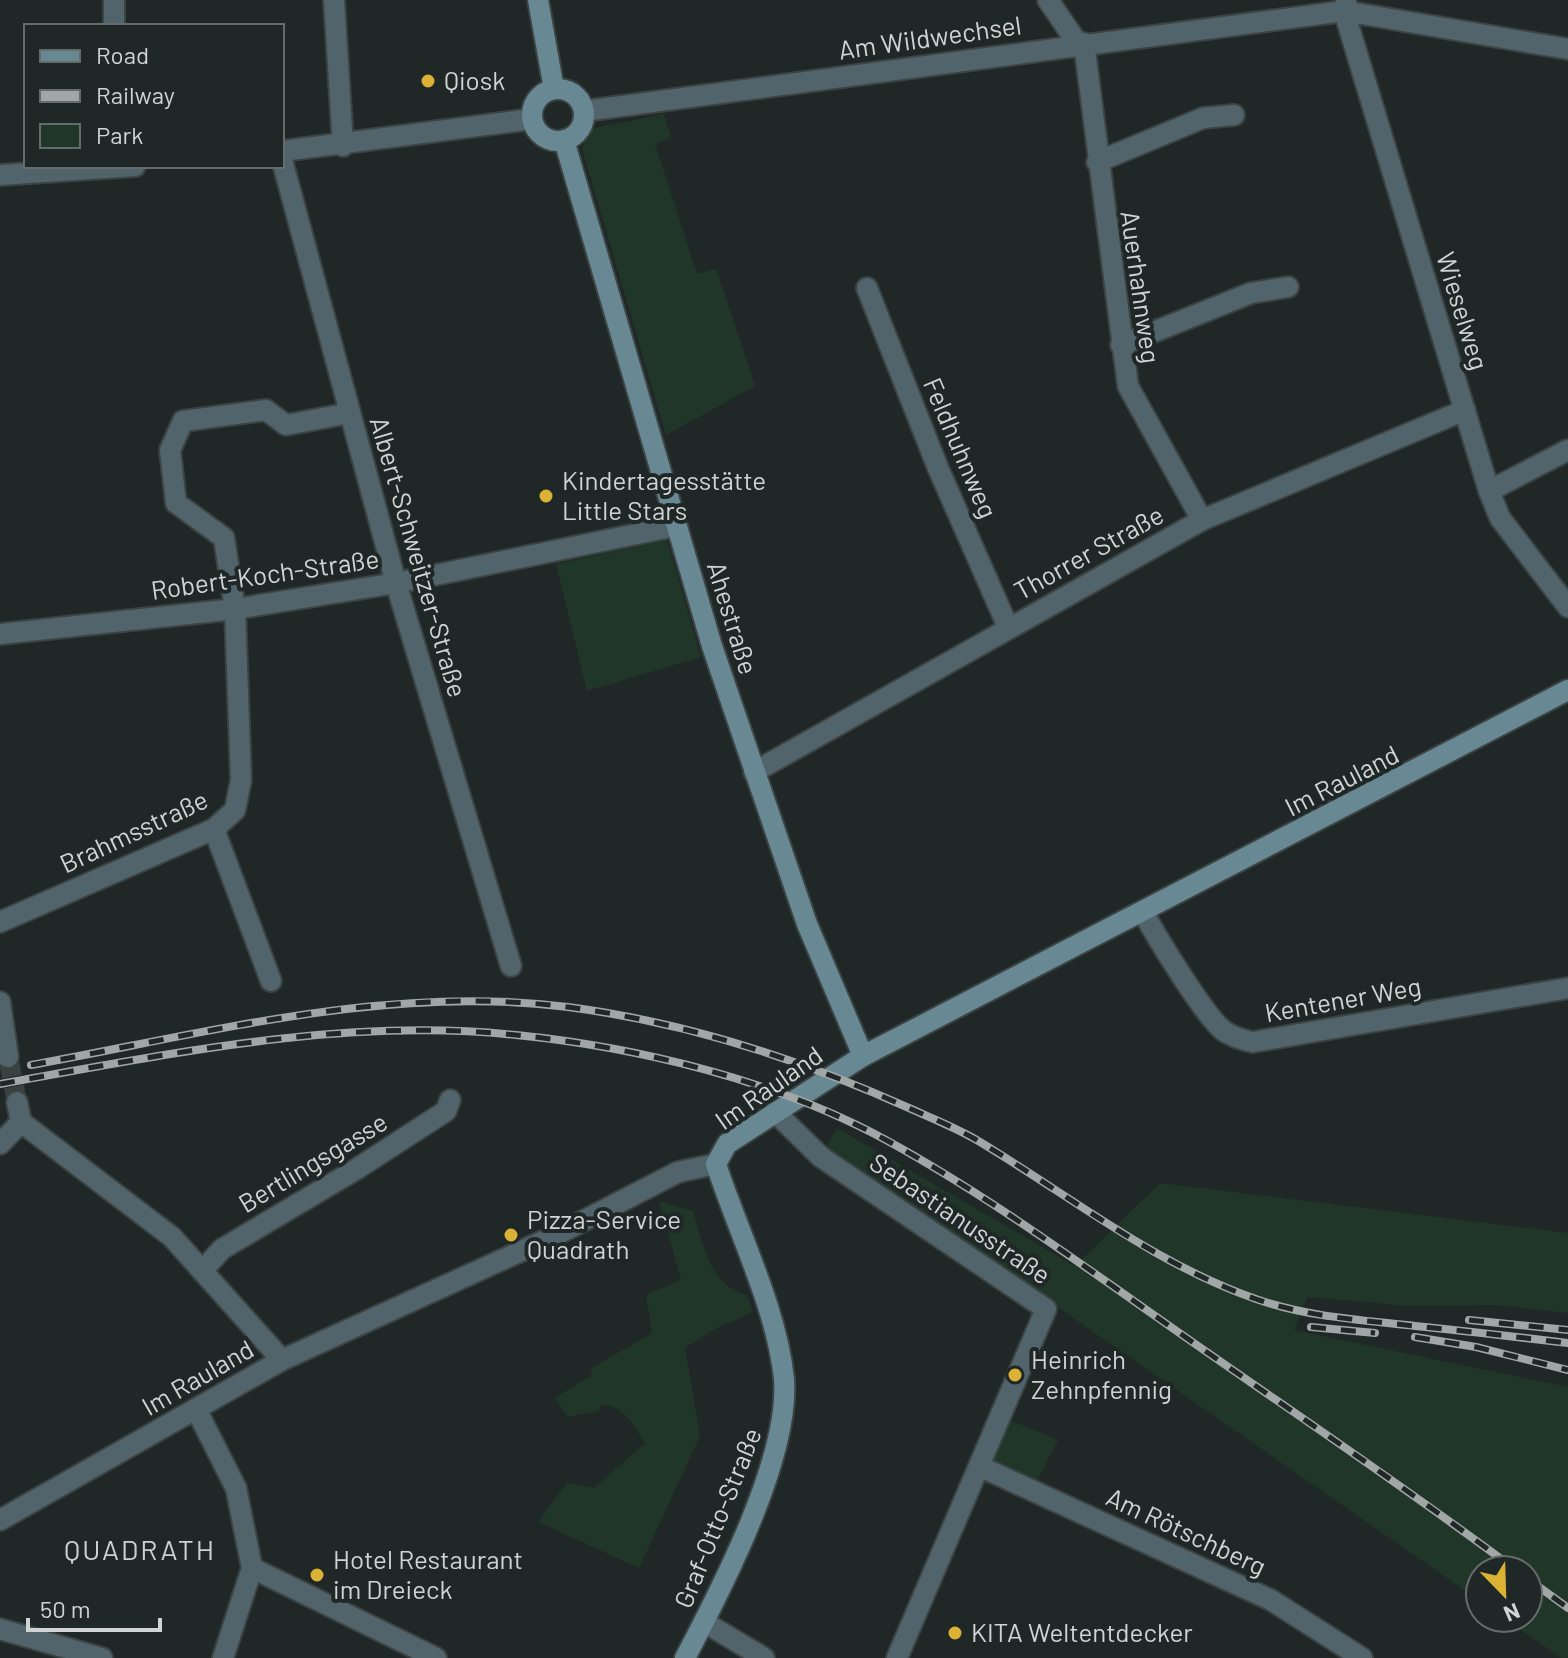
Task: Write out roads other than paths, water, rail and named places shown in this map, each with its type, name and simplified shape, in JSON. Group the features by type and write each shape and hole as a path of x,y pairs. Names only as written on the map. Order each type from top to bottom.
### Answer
{"street":[{"path":"114,0 114,24"},
{"path":"334,0 343,146"},
{"path":"538,0 554,89"},
{"path":"1048,0 1081,44"},
{"name":"Am Wildwechsel","path":"584,111 1345,5 1568,49"},
{"name":"Wieselweg","path":"1345,5 1489,491 1500,518 1568,607"},
{"name":"Auerhahnweg","path":"1081,44 1121,345 1136,405 1202,520"},
{"path":"554,89 572,93 584,111 580,129 564,140 545,137 532,119 536,101 554,89"},
{"path":"1097,162 1203,118 1234,115"},
{"path":"284,151 343,146 532,119"},
{"name":"Ahestraße","path":"564,140 676,526 754,772 807,924 863,1056"},
{"name":"Albert-Schweitzer-Straße","path":"284,167 396,583 511,966"},
{"path":"0,175 108,168"},
{"path":"1121,345 1251,293 1288,287"},
{"name":"Feldhuhnweg","path":"867,288 932,455 1008,627"},
{"name":"Brahmsstraße","path":"0,922 214,829 235,810 241,780 235,609 224,538 176,503 170,450 183,421 266,410 286,425 350,413"},
{"name":"Thorrer Straße","path":"754,772 1202,520 1465,410"},
{"path":"1489,491 1568,450"},
{"name":"Robert-Koch-Straße","path":"0,634 235,609 396,583 676,526"},
{"name":"Im Rauland","path":"0,1520 282,1360 552,1237 678,1172 716,1164 727,1144 863,1056 1568,690"},
{"path":"214,829 271,981"},
{"name":"Kentener Weg","path":"1143,912 1155,935 1221,1029 1239,1039 1253,1042 1568,988"},
{"path":"0,1002 8,1057"},
{"name":"Bertlingsgasse","path":"202,1271 222,1249 355,1170 446,1111 450,1100"},
{"path":"0,1144 19,1112 172,1237 282,1360"},
{"name":"Sebastianusstraße","path":"775,1112 821,1157 1046,1309 897,1658"},
{"name":"Graf-Otto-Straße","path":"685,1658 738,1551 782,1431 784,1380 774,1330 716,1164"},
{"path":"196,1409 236,1488 252,1568 223,1658"},
{"name":"Am Rötschberg","path":"981,1467 1271,1600 1362,1658"},
{"path":"252,1568 436,1658"},
{"path":"704,1622 764,1658"},
{"path":"0,1629 102,1658"}],"tunnel":[{"path":"8,1057 17,1102"}],"railway":[{"path":"31,1065 298,1015 366,1007 433,1002 501,1002 612,1014 699,1033 785,1059 868,1090 959,1130 1181,1267 1256,1299 1335,1317 1568,1343"},
{"path":"0,1084 257,1042 387,1031 451,1031 562,1041 658,1058 754,1084 844,1119 967,1188 1494,1554"},
{"path":"1469,1320 1568,1330"},
{"path":"1311,1327 1375,1333"},
{"path":"1415,1337 1476,1347 1568,1370"},
{"path":"1544,1591 1568,1608"}],"place":[{"name":"Qiosk","path":"428,81"},
{"name":"Kindertagesstätte Little Stars","path":"546,496"},
{"name":"Pizza-Service Quadrath","path":"511,1235"},
{"name":"Heinrich Zehnpfennig","path":"1015,1375"},
{"name":"Hotel Restaurant im Dreieck","path":"317,1575"},
{"name":"KITA Weltentdecker","path":"955,1633"}],"district":[{"name":"QUADRATH","path":"140,1550"}]}
